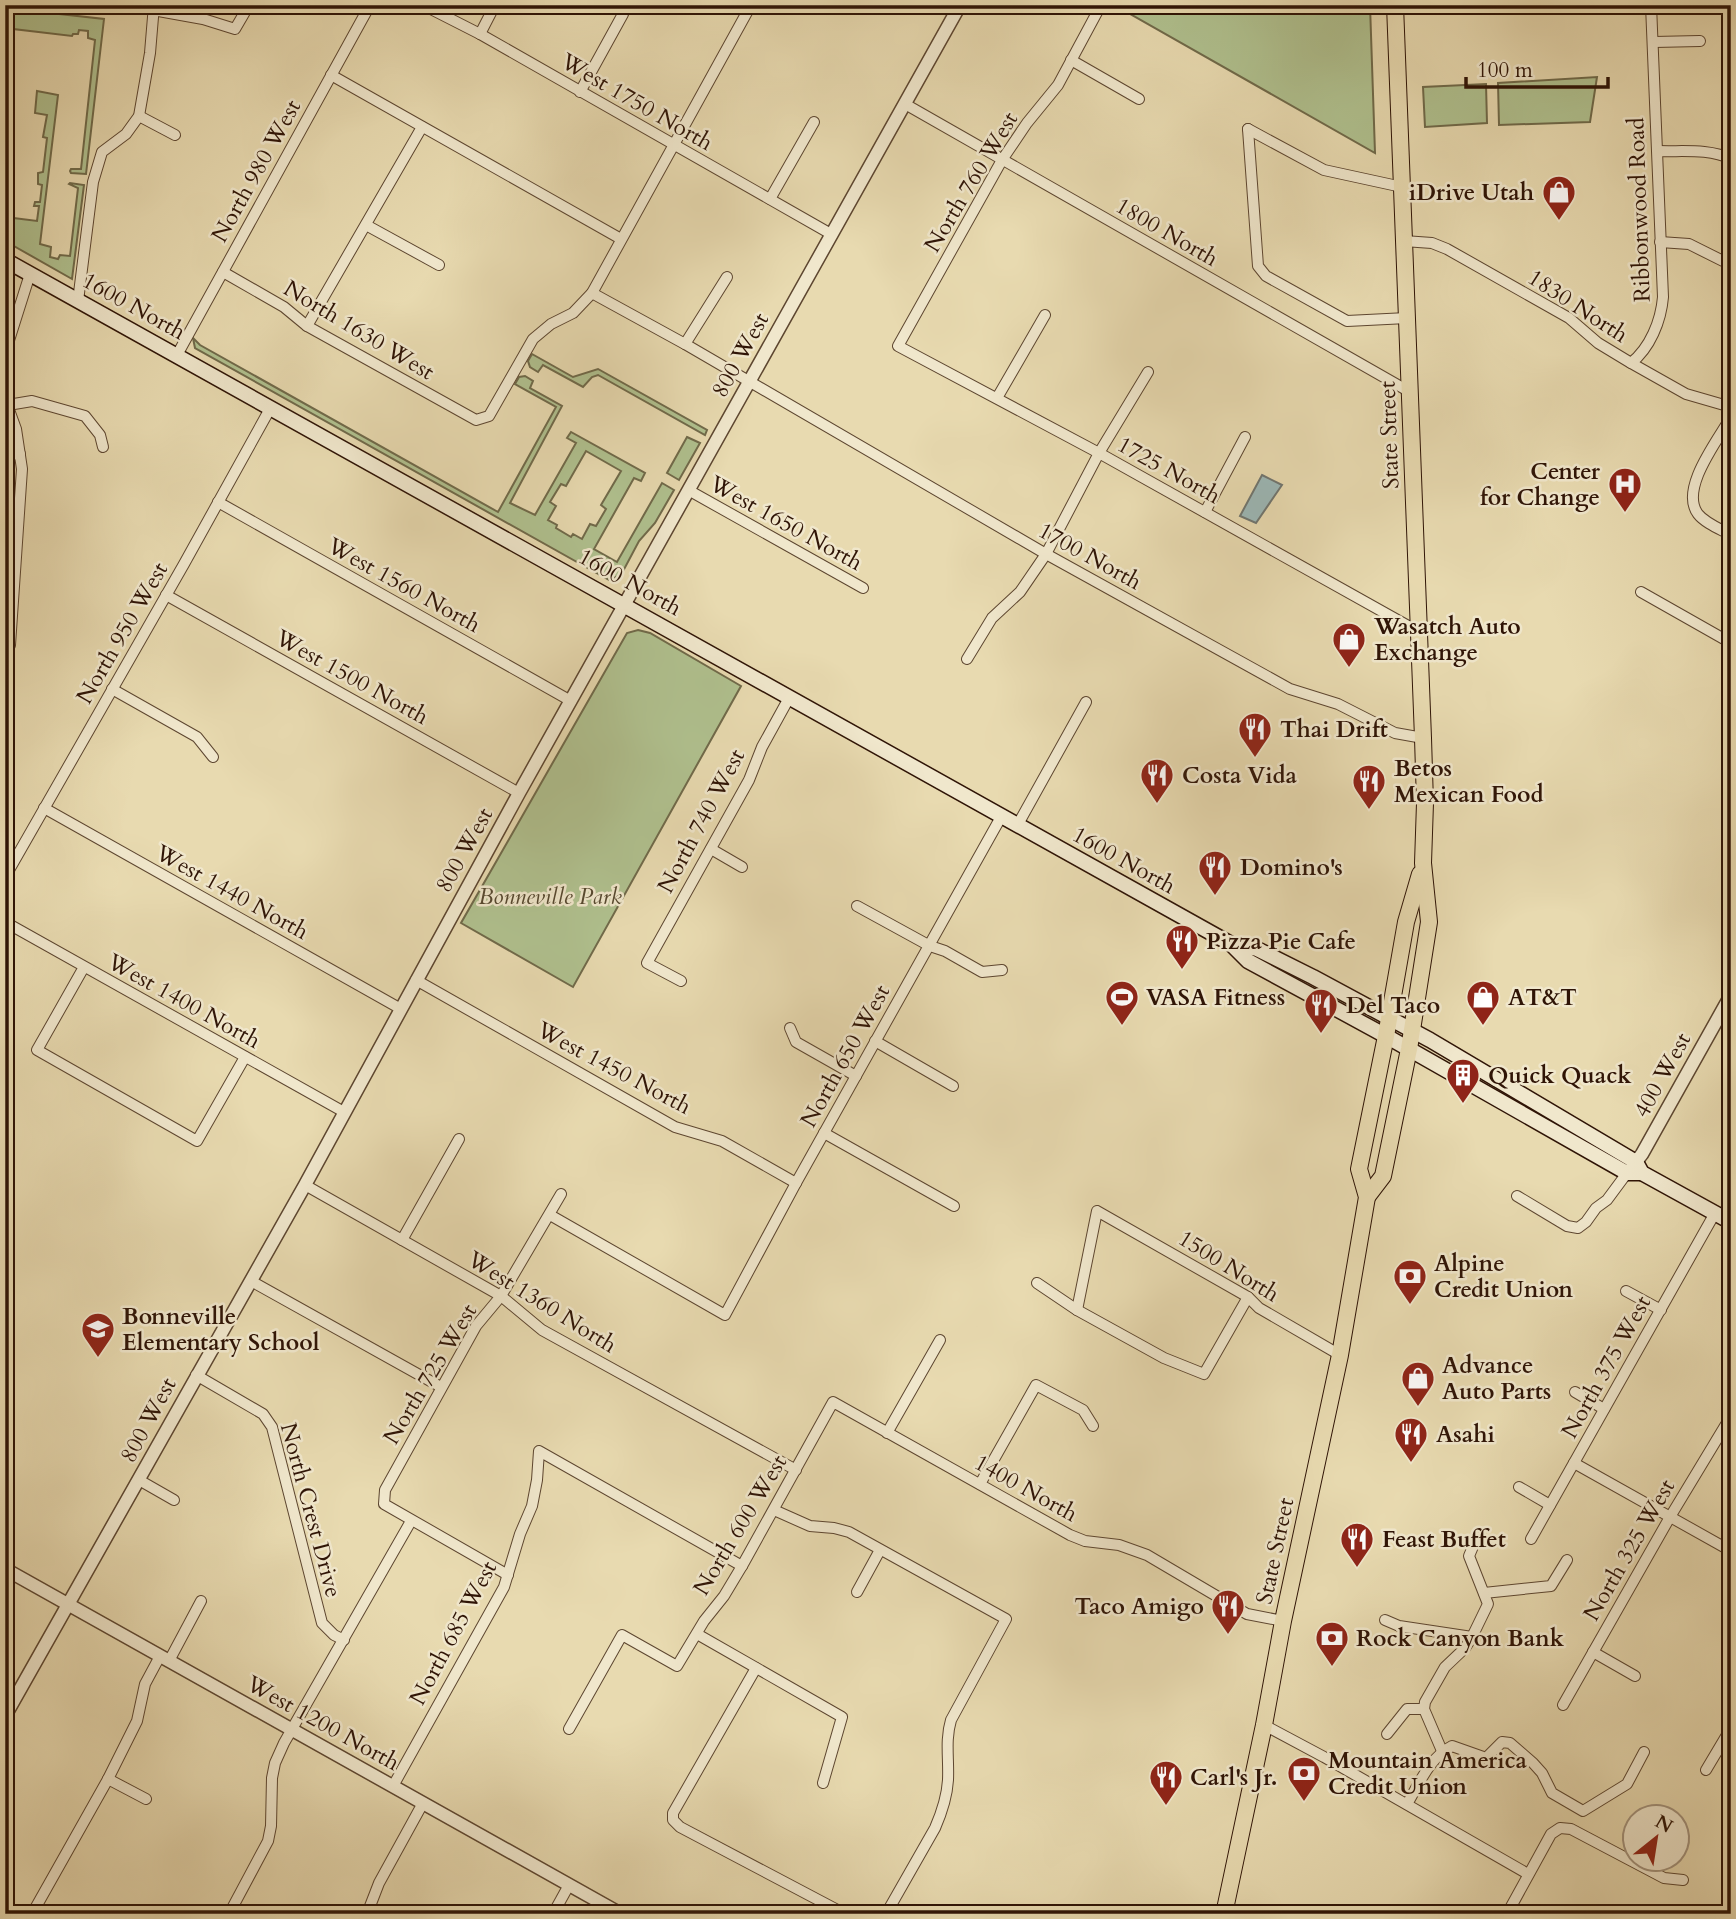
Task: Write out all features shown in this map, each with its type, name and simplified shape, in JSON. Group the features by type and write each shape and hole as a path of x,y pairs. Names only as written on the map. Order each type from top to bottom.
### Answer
{"main road":[{"name":"State Street","path":"1367,1197 1383,1176 1409,1049 1429,922 1423,863 1423,738 1395,5"},
{"name":"1600 North","path":"5,260 1231,944 1248,961 1731,1222"},
{"name":"State Street","path":"1224,1914 1340,1355 1367,1197 1359,1169 1406,922 1423,863"},
{"name":"1600 North","path":"1231,944 1257,948 1389,1018 1635,1169"}],"street":[{"path":"78,301 93,181 102,152 126,134 139,116 150,53 153,8 235,29 249,5"},
{"name":"North 980 West","path":"177,355 370,5"},
{"name":"West 1750 North","path":"423,5 480,34 831,234"},
{"path":"480,34 495,5"},
{"path":"592,293 751,5"},
{"name":"800 West","path":"5,1716 305,1185 519,793 960,5"},
{"name":"North 760 West","path":"898,346 1002,160 1027,122 1058,85 1101,5"},
{"name":"Ribbonwood Road","path":"1631,363 1640,356 1654,332 1661,314 1663,297 1651,5"},
{"path":"580,92 623,14"},
{"path":"1654,42 1700,41"},
{"path":"1071,60 1139,99"},
{"path":"331,75 621,239"},
{"name":"1800 North","path":"905,104 1410,392"},
{"path":"139,116 175,135"},
{"path":"771,199 814,122"},
{"path":"307,326 422,127"},
{"path":"1402,187 1324,170 1248,129 1260,271 1347,321 1407,318"},
{"path":"1658,151 1706,152 1721,154 1731,159"},
{"path":"366,225 439,265"},
{"name":"1830 North","path":"1404,241 1432,243 1447,249 1557,311 1598,343 1686,394 1731,407"},
{"path":"1660,242 1689,244 1731,265"},
{"name":"North 1630 West","path":"223,272 284,307 307,326 476,420 489,416 533,339 551,324 573,313 592,293"},
{"path":"5,353 30,274"},
{"path":"685,344 727,277"},
{"name":"1700 North","path":"592,293 685,344 1046,554 1290,689 1338,704 1395,733 1423,738"},
{"path":"998,398 1045,315"},
{"name":"1725 North","path":"898,346 1099,453 1419,632"},
{"path":"967,659 992,618 1020,592 1046,554 1099,453 1148,372"},
{"path":"5,653 10,645 22,469 16,429 7,402 33,401 85,416 100,435 103,447"},
{"name":"North 950 West","path":"7,871 271,407"},
{"path":"1731,417 1694,483 1693,500 1696,512 1702,518 1731,535"},
{"path":"1205,512 1245,437"},
{"path":"5,455 20,454"},
{"name":"West 1650 North","path":"690,491 863,588"},
{"name":"West 1560 North","path":"218,502 571,701"},
{"path":"1641,592 1731,643"},
{"name":"West 1500 North","path":"166,595 519,793"},
{"path":"112,689 197,737 213,757"},
{"name":"North 740 West","path":"681,981 647,962 711,849 789,698"},
{"path":"1017,826 1086,702"},
{"name":"West 1440 North","path":"44,808 401,1009"},
{"name":"North 650 West","path":"550,1215 725,1315 1001,817"},
{"path":"711,849 742,867"},
{"path":"857,906 982,972 1002,970"},
{"name":"West 1400 North","path":"5,922 344,1112"},
{"path":"84,967 37,1050 198,1141 244,1057"},
{"name":"West 1450 North","path":"416,981 675,1127 722,1141 796,1183"},
{"name":"400 West","path":"1635,1169 1731,995"},
{"path":"790,1028 796,1042 856,1076"},
{"path":"875,1041 953,1086"},
{"path":"824,1133 954,1206"},
{"path":"402,1240 459,1139"},
{"path":"1517,1196 1567,1226 1578,1227 1586,1222 1596,1208 1607,1200 1635,1169"},
{"name":"West 1360 North","path":"305,1185 501,1296 542,1330 796,1470"},
{"name":"North 725 West","path":"411,1521 384,1504 385,1490 476,1326 501,1296 561,1194"},
{"name":"1500 North","path":"1077,1310 1097,1211 1248,1297 1259,1308 1340,1355"},
{"name":"North 375 West","path":"1531,1539 1715,1213"},
{"path":"251,1281 441,1387"},
{"path":"1037,1283 1077,1310 1164,1358 1204,1374 1248,1297"},
{"path":"1626,1291 1661,1310"},
{"path":"887,1433 940,1340"},
{"name":"North Crest Drive","path":"197,1375 263,1414 272,1427 322,1623 344,1640"},
{"path":"980,1484 1037,1385 1083,1410 1093,1426"},
{"path":"1576,1392 1604,1409"},
{"name":"North 600 West","path":"569,1729 622,1635 677,1666 742,1566 833,1402"},
{"name":"1400 North","path":"833,1402 1070,1535 1085,1541 1119,1545 1147,1555 1247,1614 1283,1621"},
{"name":"North 325 West","path":"1563,1705 1670,1517 1730,1419"},
{"name":"North 685 West","path":"393,1786 504,1587 520,1534 532,1506 539,1451 742,1566"},
{"path":"1574,1463 1731,1551"},
{"path":"139,1480 174,1500"},
{"path":"1519,1487 1550,1505"},
{"path":"774,1510 810,1526 849,1532 1006,1619 951,1720 947,1734 948,1784 942,1813 886,1914"},
{"path":"232,1913 268,1841 275,1763 411,1521 508,1575"},
{"path":"1442,1751 1424,1709 1425,1702 1445,1667 1465,1648 1488,1604 1469,1556 1477,1537"},
{"path":"857,1592 880,1550"},
{"path":"1484,1593 1551,1586 1567,1560"},
{"name":"West 1200 North","path":"5,1569 621,1914"},
{"path":"32,1914 108,1779 137,1721 145,1684 201,1601"},
{"path":"1385,1620 1399,1626 1472,1637"},
{"path":"697,1634 842,1717 823,1783"},
{"path":"1593,1652 1635,1676"},
{"path":"756,1668 673,1813 673,1821 845,1914"},
{"path":"1387,1734 1407,1709 1424,1709"},
{"path":"1264,1725 1324,1756 1528,1874"},
{"path":"1706,1770 1731,1728"},
{"path":"1407,1804 1442,1751 1452,1746 1486,1758 1502,1742 1510,1743 1542,1773 1552,1793 1583,1811 1627,1784 1644,1752"},
{"path":"108,1779 146,1799"},
{"path":"367,1914 379,1883 422,1803"},
{"path":"1507,1914 1551,1834 1560,1828 1571,1829 1664,1878 1683,1880"},
{"path":"553,1914 569,1885"}],"green space":[{"path":"1370,5 1375,153 1118,7"},
{"path":"5,8 104,19 86,174 70,171 81,169 95,40 88,38 88,31 79,30 78,34 72,36 5,28"},
{"path":"1597,77 1590,122 1499,125 1498,83"},
{"path":"1486,84 1487,123 1425,127 1423,87"},
{"path":"37,91 58,95 40,244 51,247 50,257 58,259 60,255 70,256 78,188 69,184 84,185 72,279 5,241 5,217 37,221 39,206 34,206 35,202 40,202 42,185 38,184 38,173 43,172 47,138 43,137 47,115 35,113"},
{"path":"193,338 200,345 498,512 556,407 515,384 519,377 525,376 533,381 530,388 562,406 510,503 535,515 576,443 567,438 571,432 645,473 641,481 634,478 594,549 617,562 662,483 674,490 655,523 639,541 621,575 609,580 195,348","holes":["586,451 621,471 601,505 606,509 596,526 590,524 582,539 573,534 571,537 548,520 556,506 550,502 561,484 566,486"]},
{"path":"532,354 573,377 598,369 707,430 705,435 598,375 592,377 583,387 543,365 538,372 530,367 528,361"},
{"path":"687,437 700,443 679,480 667,473"},
{"name":"Bonneville Park","path":"638,630 650,633 741,686 573,987 461,923 627,633"}],"water":[{"path":"1262,475 1282,485 1256,523 1240,516"}],"place":[{"name":"iDrive Utah","path":"1559,222"},
{"name":"Center for Change","path":"1625,514"},
{"name":"Wasatch Auto Exchange","path":"1349,669"},
{"name":"Thai Drift","path":"1255,759"},
{"name":"Costa Vida","path":"1157,805"},
{"name":"Betos Mexican Food","path":"1369,811"},
{"name":"Domino's","path":"1215,897"},
{"name":"Pizza Pie Cafe","path":"1182,971"},
{"name":"VASA Fitness","path":"1122,1027"},
{"name":"AT&T","path":"1483,1027"},
{"name":"Del Taco","path":"1321,1035"},
{"name":"Quick Quack","path":"1463,1105"},
{"name":"Alpine Credit Union","path":"1410,1306"},
{"name":"Bonneville Elementary School","path":"98,1359"},
{"name":"Advance Auto Parts","path":"1418,1408"},
{"name":"Asahi","path":"1411,1464"},
{"name":"Feast Buffet","path":"1357,1569"},
{"name":"Taco Amigo","path":"1228,1636"},
{"name":"Rock Canyon Bank","path":"1332,1668"},
{"name":"Mountain America Credit Union","path":"1304,1803"},
{"name":"Carl's Jr.","path":"1166,1807"}]}
